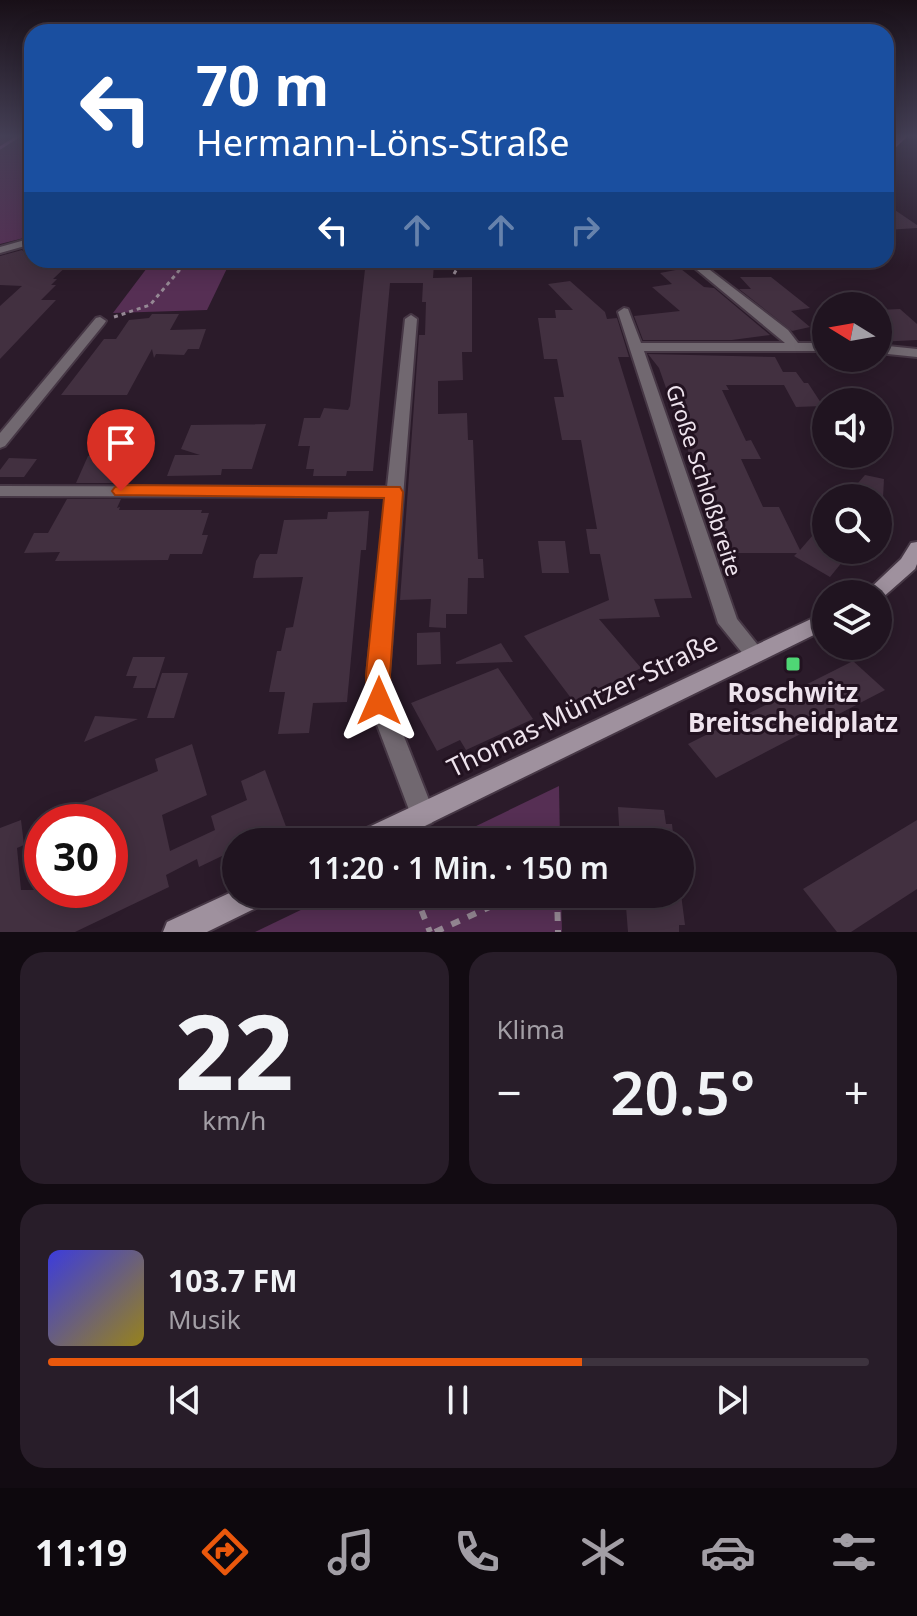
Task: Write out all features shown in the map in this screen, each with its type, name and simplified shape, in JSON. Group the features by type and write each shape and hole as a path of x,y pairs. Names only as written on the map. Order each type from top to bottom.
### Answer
{"main road":[{"path":"890,580 908,564 917,550"},
{"name":"Thomas-Müntzer-Straße","path":"395,828 812,627"},
{"path":"177,932 228,908"}],"street":[{"path":"0,250 24,243"},
{"path":"700,268 783,333 794,346"},
{"name":"Große Schloßbreite","path":"624,312 728,623 755,654"},
{"path":"411,319 378,675 379,701 423,815"},
{"path":"0,443 100,321"},
{"path":"636,347 812,347"},
{"path":"892,350 917,353"},
{"path":"0,491 394,492"}],"path":[{"path":"100,321 150,305 181,268"},
{"path":"454,274 457,268"},
{"path":"421,908 432,932 486,908"},
{"path":"557,908 558,932"}],"shaded area":[{"path":"0,179 24,179 24,238 0,244"},
{"path":"147,268 227,268 207,310 113,313"},
{"path":"559,786 560,828 472,828"},
{"path":"305,908 561,908 562,932 255,932"}],"building":[{"path":"894,209 917,225 917,228 894,229"},
{"path":"22,250 24,268 65,268 53,279 57,279 51,285 56,285 41,300 56,300 0,359 0,306 22,286 0,285 0,256"},
{"path":"365,268 434,268 433,278 472,277 472,352 462,352 463,380 438,381 438,414 467,413 468,440 473,440 478,559 483,559 484,578 468,578 467,614 446,614 446,628 429,627 431,599 400,600 419,335 425,335 423,283 390,283 373,471 347,471 346,476 313,476 314,469 306,469 310,446 298,446 304,418 320,418 324,408 348,410"},
{"path":"681,269 704,287 714,288 770,335 732,340 643,340 634,316 680,311 652,287 672,284 660,273"},
{"path":"740,277 771,277 810,308 791,311 810,327 792,331 739,289 751,289"},
{"path":"570,281 605,312 607,319 617,318 629,357 618,357 692,598 654,599 660,617 599,619 641,668 574,702 524,636 609,600 600,554 590,554 586,529 597,529 581,440 562,440 554,397 564,397 557,359 544,359 538,318 556,318 555,310 573,310 548,284"},
{"path":"892,309 900,309 917,324 917,340 892,341"},
{"path":"152,314 179,314 170,330 206,329 199,349 188,349 184,355 156,354 154,358 152,349 127,395 61,395 104,339 116,339 129,320 149,318"},
{"path":"648,354 775,357 783,372 796,372 804,383 808,383 812,389 812,406 796,407 784,385 726,385 729,390 722,390 746,441 751,440 761,459 741,459 763,507 779,507 800,550 812,536 812,564 841,564 830,577 794,556 797,553 724,553 659,368"},
{"path":"266,424 252,469 222,469 221,475 167,476 175,455 200,455 181,449 191,425"},
{"path":"142,455 128,483 76,483 88,456"},
{"path":"9,458 37,459 24,477 0,477 0,470"},
{"path":"865,475 884,479 884,484 857,484"},
{"path":"67,499 121,499 119,510 202,510 201,513 209,513 202,535 208,535 202,554 170,554 168,560 55,561 60,552 24,553 34,533 48,533"},
{"path":"369,511 366,550 361,550 347,702 313,703 309,733 278,734 285,692 269,692 277,651 281,651 286,628 293,627 303,577 253,578 256,561 260,554 277,554 284,520 327,519 328,512"},
{"path":"538,541 565,541 569,573 542,573"},
{"path":"440,632 441,664 417,665 417,633"},
{"path":"501,643 513,662 456,664 456,662"},
{"path":"133,657 165,657 155,688 133,688 137,676 126,676"},
{"path":"853,661 885,690 716,778 688,744"},
{"path":"498,668 533,719 466,750 460,740 437,751 411,703"},
{"path":"162,673 188,673 174,718 147,718"},
{"path":"95,716 138,719 84,742"},
{"path":"192,744 207,795 162,815 170,851 215,830 211,816 247,800 241,781 265,770 287,828 222,828 222,856 199,867 197,859 166,875 169,887 128,907 128,804 81,803 158,771 155,759"},
{"path":"618,807 664,810 666,824 672,824 672,828 619,828"},
{"path":"21,820 24,845 17,848 21,890 24,890 24,908 125,908 75,932 0,932 0,828"},
{"path":"917,820 917,889 851,932 837,932 803,889"},
{"path":"626,908 683,908 685,925 679,925 679,932 628,932"}],"place":[{"name":"Roschwitz Breitscheidplatz","path":"793,664"}],"route":[{"path":"121,491 394,492 378,675 379,701"}]}
